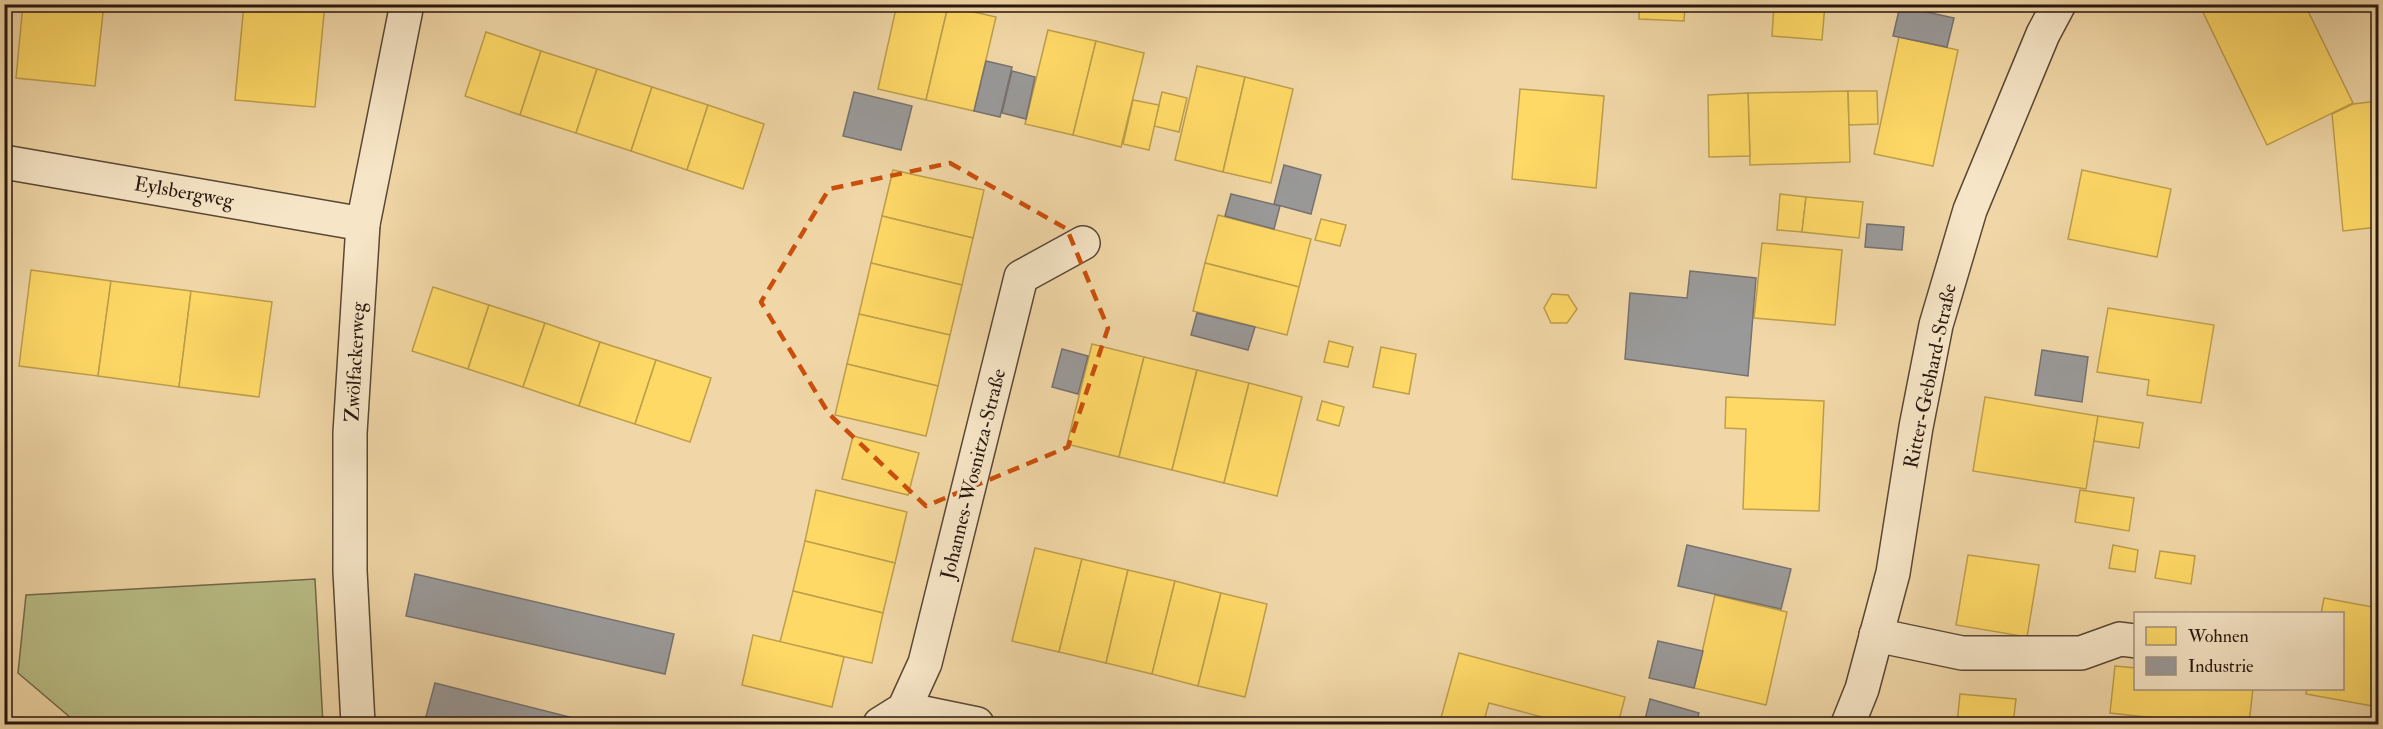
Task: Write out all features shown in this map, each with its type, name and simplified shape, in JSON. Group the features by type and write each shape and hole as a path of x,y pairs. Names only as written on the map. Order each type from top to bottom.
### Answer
{"street":[{"name":"Zwölfackerweg","path":"358,724 350,571 350,433 363,224 407,4"},
{"name":"Ritter-Gebhard-Straße","path":"1848,724 1862,689 1893,573 1916,427 1936,325 1970,210 2043,34 2059,4"},
{"name":"Eylsbergweg","path":"4,162 363,224"},
{"name":"Johannes-Wosnitza-Straße","path":"892,717 925,663 1021,277 1083,243"},
{"path":"1876,635 1962,653 2081,653 2120,639 2134,641"},
{"path":"892,717 977,724"}],"highlighted area":[{"path":"950,163 1067,229 1108,328 1068,447 926,506 829,414 761,302 829,189"}],"green space":[{"path":"315,579 323,724 78,724 18,673 26,595"}],"building: Wohnen":[{"path":"23,4 104,4 95,86 16,78"},
{"path":"244,4 325,4 315,107 235,100"},
{"path":"897,4 948,6 926,100 878,89"},
{"path":"1639,4 1685,4 1684,21 1639,19"},
{"path":"1774,4 1825,4 1822,40 1772,36"},
{"path":"2199,4 2315,4 2308,11 2353,103 2267,145"},
{"path":"948,6 996,17 974,111 926,100"},
{"path":"1048,30 1096,41 1073,135 1025,124"},
{"path":"486,32 541,51 520,115 465,96"},
{"path":"1899,37 1958,50 1933,166 1874,154"},
{"path":"1096,41 1144,53 1121,147 1073,135"},
{"path":"541,51 597,69 576,133 520,115"},
{"path":"1197,66 1245,77 1223,172 1175,160"},
{"path":"597,69 652,87 631,151 576,133"},
{"path":"1245,77 1293,89 1271,183 1223,172"},
{"path":"652,87 708,105 687,170 631,151"},
{"path":"1520,89 1604,96 1596,188 1512,179"},
{"path":"1848,91 1850,162 1750,165 1748,93"},
{"path":"1848,91 1877,91 1878,124 1849,125"},
{"path":"1162,92 1187,98 1179,132 1154,126"},
{"path":"1748,93 1750,156 1709,157 1708,95"},
{"path":"1133,100 1159,105 1149,150 1123,144"},
{"path":"2378,101 2378,227 2343,231 2332,114 2353,104"},
{"path":"708,105 764,124 743,189 687,170"},
{"path":"893,170 984,190 973,238 882,216"},
{"path":"2082,170 2171,189 2157,257 2068,239"},
{"path":"1780,194 1806,197 1802,232 1777,230"},
{"path":"1806,197 1863,202 1859,238 1802,232"},
{"path":"1218,215 1311,239 1299,287 1205,263"},
{"path":"882,216 973,238 962,285 871,263"},
{"path":"1321,219 1346,225 1340,246 1315,240"},
{"path":"1762,243 1842,250 1835,325 1754,318"},
{"path":"871,263 962,285 950,335 859,314"},
{"path":"1205,263 1299,287 1287,335 1193,311"},
{"path":"31,270 111,281 98,376 19,366"},
{"path":"111,281 191,291 179,387 98,376"},
{"path":"433,287 489,305 468,369 412,351"},
{"path":"191,291 272,302 259,397 179,387"},
{"path":"1552,294 1568,295 1577,309 1567,323 1551,323 1544,308"},
{"path":"489,305 545,323 523,387 468,369"},
{"path":"2108,308 2214,325 2201,403 2147,395 2149,380 2097,372"},
{"path":"859,314 950,335 938,386 847,364"},
{"path":"545,323 600,342 579,406 523,387"},
{"path":"1329,341 1353,347 1348,367 1324,362"},
{"path":"600,342 656,360 635,424 579,406"},
{"path":"1092,344 1144,357 1119,457 1067,444"},
{"path":"1381,347 1416,354 1409,394 1373,387"},
{"path":"1144,357 1197,370 1172,470 1119,457"},
{"path":"656,360 711,378 690,442 635,424"},
{"path":"847,364 938,386 926,436 835,415"},
{"path":"1197,370 1249,383 1224,483 1172,470"},
{"path":"1249,383 1302,397 1277,496 1224,483"},
{"path":"1726,397 1824,401 1819,511 1743,509 1746,429 1725,428"},
{"path":"1985,397 2098,416 2086,489 1973,471"},
{"path":"1322,401 1344,407 1339,426 1317,420"},
{"path":"2098,416 2143,423 2139,448 2094,441"},
{"path":"853,436 919,453 908,495 842,479"},
{"path":"816,490 907,512 895,563 805,541"},
{"path":"2080,490 2134,498 2129,531 2075,522"},
{"path":"805,541 895,563 883,613 793,591"},
{"path":"2113,545 2138,550 2135,572 2109,568"},
{"path":"1035,548 1082,559 1059,652 1012,641"},
{"path":"2160,551 2195,556 2191,584 2155,578"},
{"path":"1968,555 2039,565 2027,637 1956,625"},
{"path":"1082,559 1128,570 1106,663 1059,652"},
{"path":"1128,570 1175,581 1152,674 1106,663"},
{"path":"1175,581 1221,593 1198,686 1152,674"},
{"path":"793,591 883,613 872,663 780,642"},
{"path":"1221,593 1267,604 1245,697 1198,686"},
{"path":"1715,595 1787,612 1766,705 1694,688"},
{"path":"2324,598 2378,608 2378,707 2306,694 2307,690 2344,690 2344,612 2321,612"},
{"path":"753,635 844,657 832,707 742,685"},
{"path":"1459,653 1625,697 1618,724 1556,724 1557,721 1489,703 1483,724 1470,724 1441,718"},
{"path":"2115,666 2134,668 2134,690 2253,690 2249,724 2208,724 2110,713"},
{"path":"1960,694 2016,699 2013,724 1957,724"}],"building: Industrie":[{"path":"1900,6 1954,18 1947,47 1893,36"},
{"path":"986,61 1012,67 1000,117 974,111"},
{"path":"1012,71 1035,77 1026,119 1002,113"},
{"path":"854,92 912,106 901,150 843,136"},
{"path":"1284,165 1321,175 1311,214 1274,204"},
{"path":"1231,194 1280,206 1274,229 1225,216"},
{"path":"1867,224 1904,227 1902,250 1865,247"},
{"path":"1690,271 1756,278 1748,376 1625,359 1630,293 1687,298"},
{"path":"1197,313 1255,327 1248,350 1191,335"},
{"path":"1062,349 1088,356 1078,394 1052,387"},
{"path":"2042,350 2088,357 2082,402 2035,395"},
{"path":"1687,545 1791,569 1781,609 1678,586"},
{"path":"415,574 674,634 665,674 406,616"},
{"path":"1658,641 1703,651 1694,688 1649,678"},
{"path":"435,683 597,724 424,724"},
{"path":"1650,699 1699,713 1696,724 1644,724"}]}
